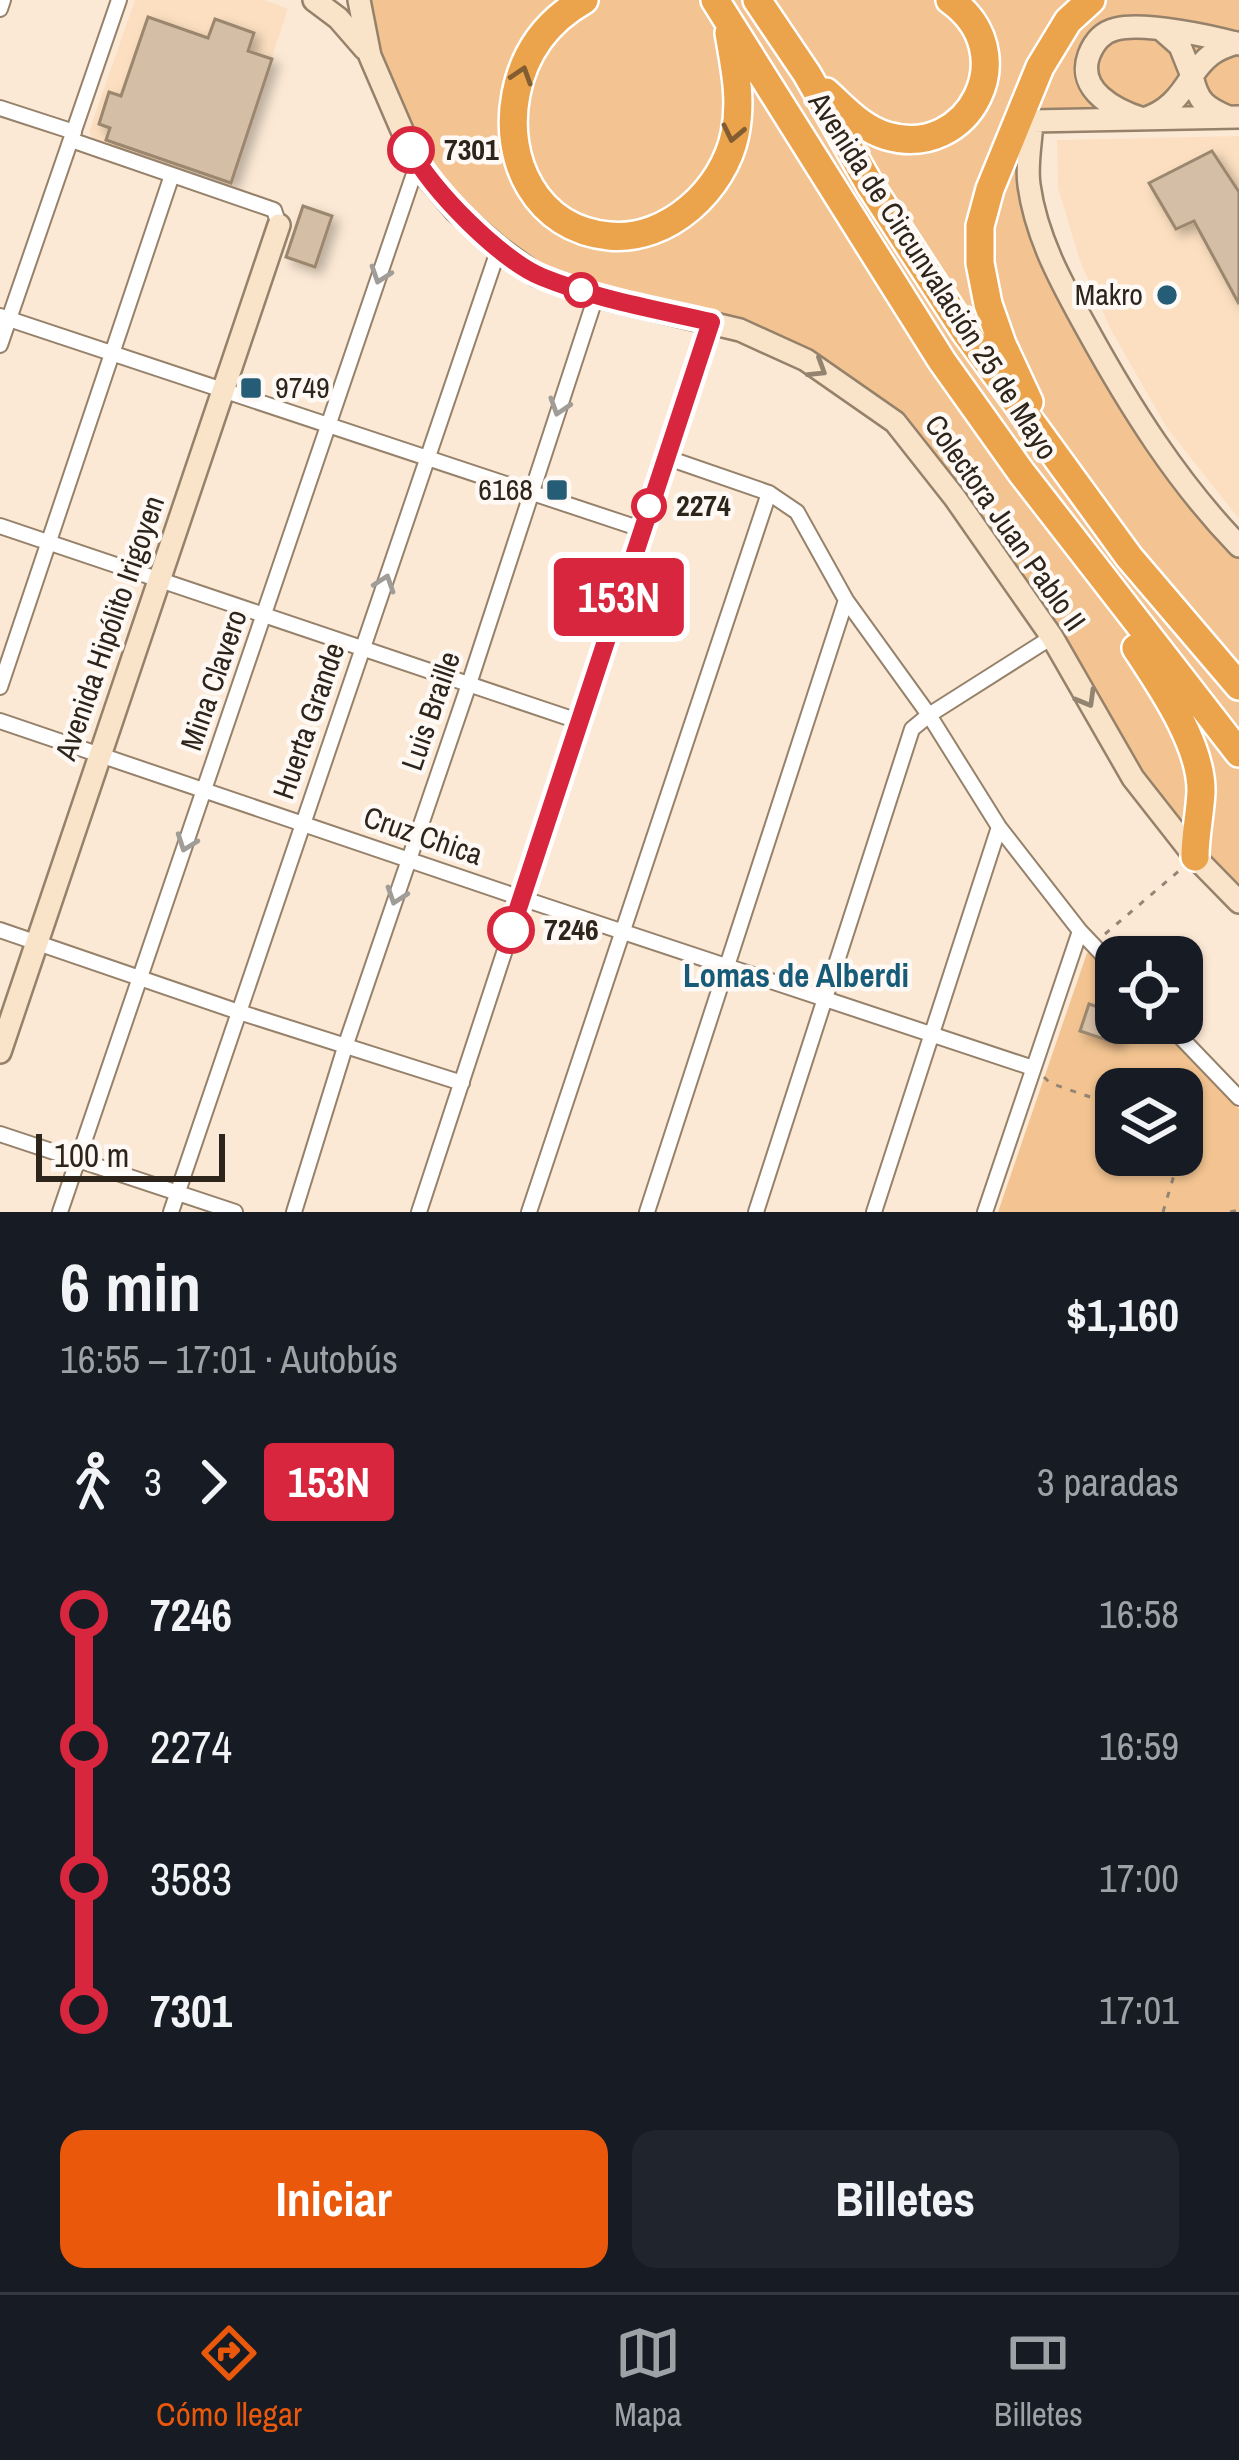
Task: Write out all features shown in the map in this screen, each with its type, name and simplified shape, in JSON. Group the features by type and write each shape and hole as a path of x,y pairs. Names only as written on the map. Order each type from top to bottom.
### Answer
{"highway":[{"path":"584,0 539,36 528,56 512,112 512,137 517,162 544,204 582,229 609,236 637,235 686,211 710,188 726,161 735,136 739,86 721,9"},
{"name":"Avenida de Circunvalación 25 de Mayo","path":"757,0 964,330 1129,557 1239,686"},
{"path":"807,74 863,126 886,136 908,140 932,136 958,123 976,101 987,52 968,13 950,0"},
{"path":"1046,445 988,304 980,263 980,226 990,189 1040,67 1068,21 1091,0"},
{"name":"Avenida de Circunvalación 25 de Mayo","path":"721,9 942,361 1121,604 1239,752"},
{"path":"1032,121 1040,67"},
{"path":"1121,604 1134,644 1163,689 1196,761 1201,790 1195,857"}],"main road":[{"path":"314,0 338,18 370,56"},
{"name":"Colectora Juan Pablo II","path":"359,0 370,56 418,165 456,211 499,248 536,275 596,296 740,330 806,360 896,422 1052,638 1133,778 1195,857 1239,902"},
{"path":"1118,28 1198,34 1238,44 1216,49 1173,103 1143,119 1110,105 1087,76 1094,44 1118,28"},
{"path":"1162,31 1180,46 1206,107 1234,117"},
{"path":"1234,117 1032,121 1028,182 1044,244 1128,403 1205,510 1239,546"},
{"name":"Avenida Hipólito Irigoyen","path":"0,1052 279,224"}],"street":[{"path":"0,9 3,0"},
{"path":"0,345 4,318 119,0"},
{"path":"0,108 274,210 279,224"},
{"name":"Mina Clavero","path":"61,1212 418,165"},
{"path":"0,686 172,175"},
{"name":"Huerta Grande","path":"171,1212 499,248"},
{"name":"Luis Braille","path":"294,1212 596,296"},
{"path":"4,318 641,529"},
{"path":"419,1212 711,322"},
{"path":"665,457 769,493 796,512 846,600 929,715 999,827 1093,945"},
{"path":"529,1212 769,493"},
{"path":"0,526 578,721"},
{"path":"647,1212 846,600"},
{"path":"756,1212 912,729 1052,638"},
{"name":"Cruz Chica","path":"0,721 1034,1068"},
{"path":"874,1212 999,827"},
{"path":"0,929 462,1083"},
{"path":"985,1212 1080,932"},
{"path":"1187,1044 1239,1098"},
{"path":"0,1133 236,1212"}],"path":[{"path":"1093,945 1195,857"},
{"path":"1034,1068 1050,1083 1095,1099"},
{"path":"1163,1212 1174,1176"},
{"path":"1230,1212 1239,1210"}],"shaded area":[{"path":"135,0 265,0 288,9 230,184 92,139 89,131"},
{"path":"359,0 1239,0 1239,117 1032,121 1028,182 1071,300 1239,546 1239,902 1195,857 1052,637 895,422 806,360 536,275 417,165"},
{"name":"Makro","path":"1239,136 1239,519 1167,428 1111,330 1080,261 1058,188 1057,140"},
{"path":"1087,953 1095,953 1095,1044 1179,1044 1201,1068 1095,1068 1095,1176 1203,1176 1203,1070 1239,1109 1239,1212 998,1212"}],"building":[{"path":"148,17 208,38 215,19 254,33 248,51 272,59 231,183 106,140 110,128 99,124 109,92 121,96"},
{"path":"1212,151 1239,192 1239,304 1194,221 1176,229 1149,183"},
{"path":"303,206 332,216 315,267 286,257"},
{"path":"1089,1004 1095,1006 1095,1036 1080,1031"}],"bus line":[{"name":"153N","path":"411,150 456,211 536,275 596,296 711,322 511,930"}],"place":[{"name":"7301","path":"411,150"},
{"name":"Makro","path":"1167,295"},
{"name":"9749","path":"251,388"},
{"name":"6168","path":"557,490"},
{"name":"2274","path":"649,506"},
{"name":"7246","path":"511,930"}],"district":[{"name":"Lomas de Alberdi","path":"796,975"}]}
